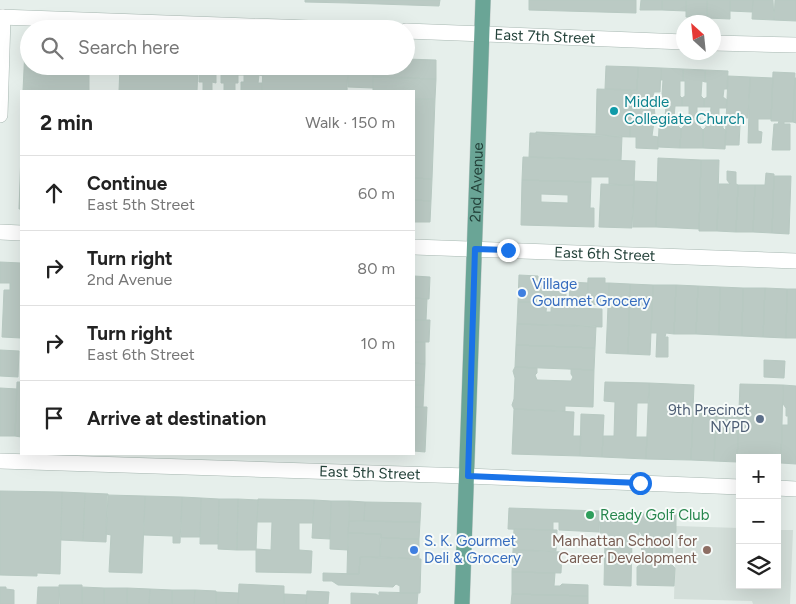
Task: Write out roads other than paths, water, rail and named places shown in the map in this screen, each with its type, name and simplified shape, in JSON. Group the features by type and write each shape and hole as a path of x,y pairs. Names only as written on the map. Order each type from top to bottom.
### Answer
{"main road":[{"name":"2nd Avenue","path":"462,604 468,476 483,0"}],"street":[{"path":"0,115 2,17 86,20"},
{"name":"East 7th Street","path":"415,32 676,42"},
{"path":"721,43 796,46"},
{"path":"0,232 20,233"},
{"name":"East 6th Street","path":"415,247 796,261"},
{"name":"East 5th Street","path":"0,461 736,487"},
{"path":"781,488 796,489"}],"place":[{"name":"Middle Collegiate Church","path":"614,111"},
{"name":"Village Gourmet Grocery","path":"522,293"},
{"name":"9th Precinct NYPD","path":"760,419"},
{"name":"Ready Golf Club","path":"590,515"},
{"name":"S. K. Gourmet Deli & Grocery","path":"414,550"},
{"name":"Manhattan School for Career Development","path":"707,550"}]}
